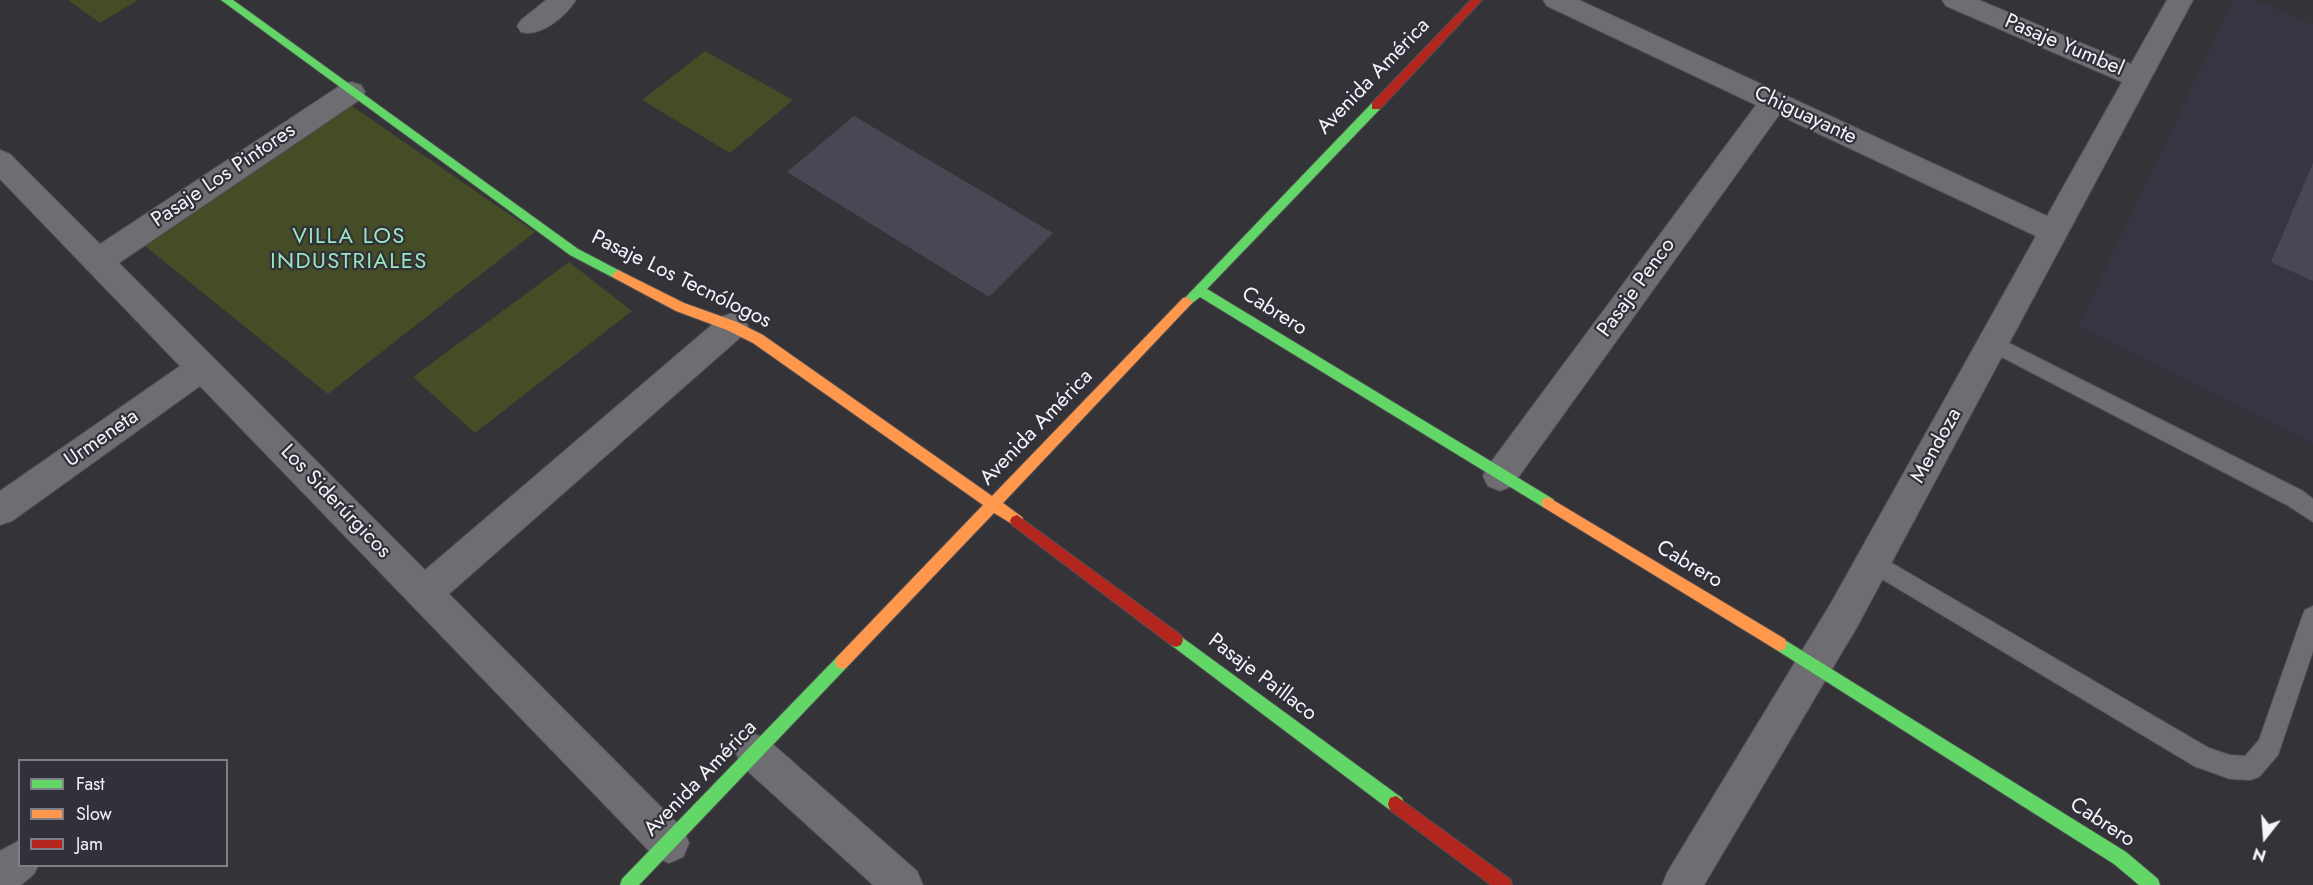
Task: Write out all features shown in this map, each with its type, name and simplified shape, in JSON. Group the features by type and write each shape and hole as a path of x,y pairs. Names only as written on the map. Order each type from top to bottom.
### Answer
{"street":[{"name":"Pasaje Los Tecnólogos","path":"226,0 574,252 680,307 732,326 758,339 994,504"},
{"path":"530,26 563,0"},
{"name":"Avenida América","path":"628,885 1477,0"},
{"name":"Chiguayante","path":"1556,0 2054,232"},
{"name":"Pasaje Yumbel","path":"1955,0 2139,78"},
{"name":"Mendoza","path":"1682,885 1816,666 2180,0"},
{"name":"Pasaje Los Pintores","path":"98,261 351,92"},
{"name":"Pasaje Penco","path":"1500,476 1774,101"},
{"name":"Los Siderúrgicos","path":"0,161 669,843"},
{"name":"Cabrero","path":"1199,290 1500,476 1816,666 2120,858 2152,885"},
{"path":"424,593 732,326"},
{"name":"Urmeneta","path":"0,510 203,367"},
{"name":"Pasaje Paillaco","path":"994,504 1504,885"},
{"path":"755,753 903,885"},
{"path":"0,877 18,862"}],"lane":[{"path":"1993,343 2295,498 2313,512"},
{"path":"1873,562 2203,758 2230,767 2250,768 2269,747 2313,617"}],"shaded area":[{"path":"2233,0 2254,0 2313,24 2313,444 2078,326"}],"green space":[{"path":"68,0 138,0 100,23"},
{"path":"705,51 793,100 730,153 642,100"},
{"path":"352,106 535,232 328,394 145,246"},
{"path":"569,262 632,311 475,433 413,377"}],"building":[{"path":"854,116 1053,233 989,297 787,172"},
{"path":"2313,163 2313,281 2271,262"}],"traffic: fast":[{"path":"226,0 574,252 618,275"},
{"path":"1187,302 1376,106"},
{"path":"1199,290 1548,503"},
{"path":"1176,640 1396,804"},
{"path":"1780,644 2120,858 2152,885"},
{"path":"628,885 842,662"}],"traffic: slow":[{"path":"618,275 680,307 732,326 758,339 1017,521"},
{"path":"842,662 1187,302"},
{"path":"1548,503 1780,644"}],"traffic: jam":[{"path":"1376,106 1477,0"},
{"path":"1017,521 1176,640"},
{"path":"1396,804 1504,885"}],"district":[{"name":"VILLA LOS INDUSTRIALES","path":"349,250"}]}
